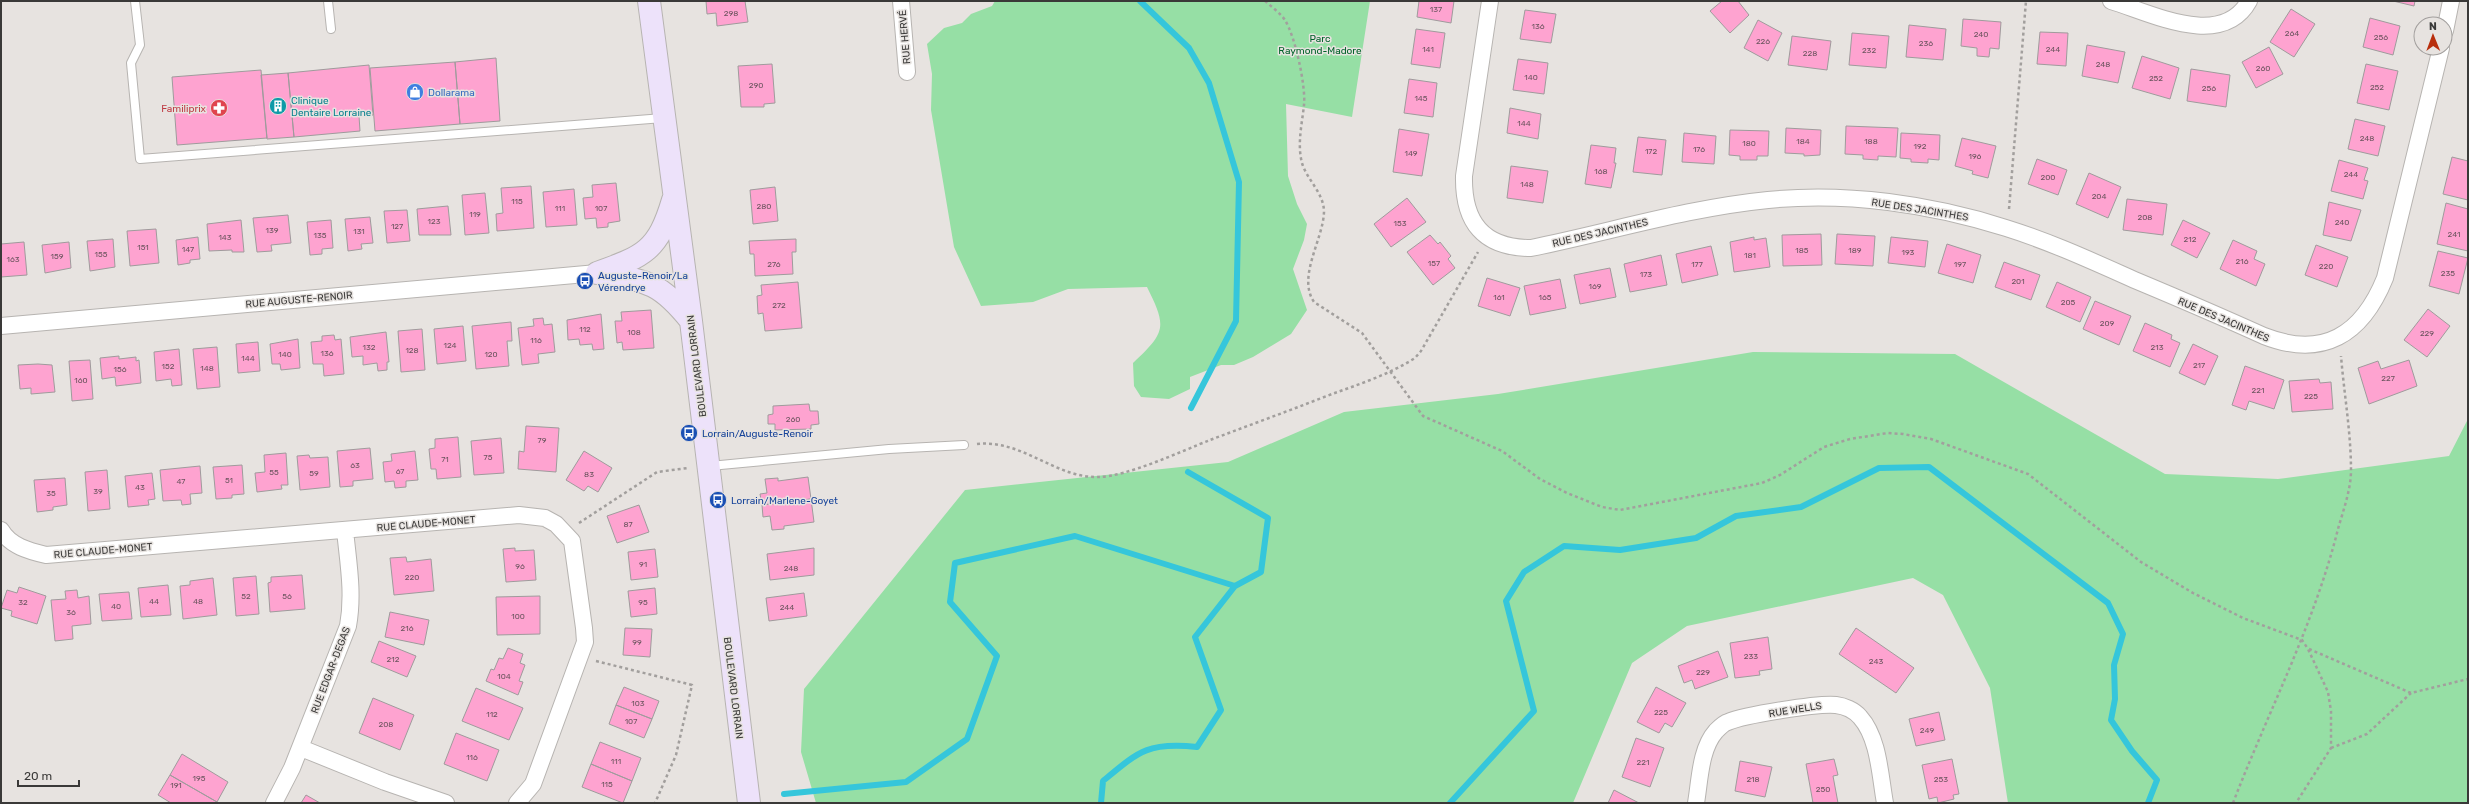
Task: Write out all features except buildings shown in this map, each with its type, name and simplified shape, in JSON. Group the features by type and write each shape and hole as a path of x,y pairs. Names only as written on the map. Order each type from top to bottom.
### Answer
{"main road":[{"name":"BOULEVARD LORRAIN","path":"649,1 691,321 707,466 749,803"},
{"path":"597,273 633,260 648,250 667,220 674,197"},
{"path":"597,273 632,278 661,288 676,302 691,321"}],"street":[{"name":"RUE HERVÉ","path":"901,1 907,72"},
{"name":"RUE DES JACINTHES","path":"1490,1 1464,176 1464,190 1470,218 1487,237 1511,248 1531,248 1685,212 1769,200 1812,198 1857,200 1929,209 2007,228 2059,247 2285,344 2317,345 2339,338 2363,316 2377,298 2385,278 2439,56"},
{"path":"2111,1 2186,24 2204,27 2220,25 2236,18 2249,1"},
{"path":"2448,16 2451,1"},
{"name":"RUE AUGUSTE-RENOIR","path":"1,326 597,273"},
{"name":"RUE CLAUDE-MONET","path":"1,530 14,544 29,551 46,555 519,515 545,518 565,532 572,542 576,556 584,642 533,784 517,803"},
{"name":"RUE EDGAR-DEGAS","path":"274,803 301,748 348,626 351,607 351,587 344,530"},
{"name":"RUE WELLS","path":"1696,803 1709,741 1717,730 1726,722 1740,718 1826,704 1849,708 1859,716 1866,725 1872,737 1885,803"},
{"path":"301,748 386,782 446,803"}],"lane":[{"path":"135,1 140,46 131,63 140,158 664,118"},
{"path":"328,1 331,29"},
{"path":"707,466 889,449 964,445"}],"path":[{"path":"1265,1 1285,20 1296,53 1304,98 1300,154 1305,170 1324,205 1323,216 1310,274 1309,295 1314,302 1362,333 1423,416 1502,451 1540,479 1566,493 1602,507 1620,510 1762,482 1780,475 1815,451 1850,439 1903,434 1931,439 2020,469 2141,562 2193,593 2243,618 2302,640 2308,649 2328,692 2331,710 2331,748 2296,803"},
{"path":"2007,228 2026,1"},
{"path":"964,445 993,442 1008,445 1076,474 1098,477 1118,474 1390,371 1410,362 1421,351 1487,237"},
{"path":"2233,803 2260,732 2302,640 2327,573 2351,471 2339,338"},
{"path":"565,532 657,472 707,466"},
{"path":"2308,649 2411,693"},
{"path":"579,657 692,685 676,755 655,803"},
{"path":"2331,748 2367,734 2411,693 2468,679"}],"green space":[{"name":"Parc Raymond-Madore","path":"995,1 1370,1 1352,117 1286,104 1288,176 1297,204 1307,224 1304,240 1293,269 1307,310 1291,334 1253,357 1234,365 1221,365 1190,377 1190,389 1169,399 1141,397 1134,386 1133,363 1152,344 1160,328 1158,311 1147,287 1068,289 1033,302 981,306 954,247 931,110 932,74 927,44 944,28 962,23 971,14 992,6"},
{"path":"1753,352 1955,354 2165,474 2278,479 2449,456 2468,419 2468,803 2008,803 1990,688 1943,595 1913,578 1687,626 1632,663 1573,803 816,803 801,752 804,689 965,490 1228,462 1344,412 1498,394"}],"waterway":[{"path":"1140,1 1189,48 1209,83 1239,182 1236,321 1191,408"},
{"path":"1450,803 1534,711 1506,601 1524,572 1564,546 1620,550 1696,538 1736,516 1801,507 1879,468 1929,467 2108,603 2123,634 2114,665 2115,699 2111,720 2132,751 2157,780 2148,803"},
{"path":"1101,803 1103,781 1126,762 1136,756 1145,751 1167,746 1197,747 1221,710 1195,637 1235,586 1261,572 1268,518 1188,472"},
{"path":"784,794 906,782 967,739 997,656 950,602 955,563 1075,536 1235,586"}],"place":[{"name":"Dollarama","path":"415,92"},
{"name":"Clinique Dentaire Lorraine","path":"278,106"},
{"name":"Familiprix","path":"219,108"},
{"name":"Auguste-Renoir/La Vérendrye","path":"585,281"},
{"name":"Lorrain/Auguste-Renoir","path":"689,433"},
{"name":"Lorrain/Marlene-Goyet","path":"718,500"}]}
